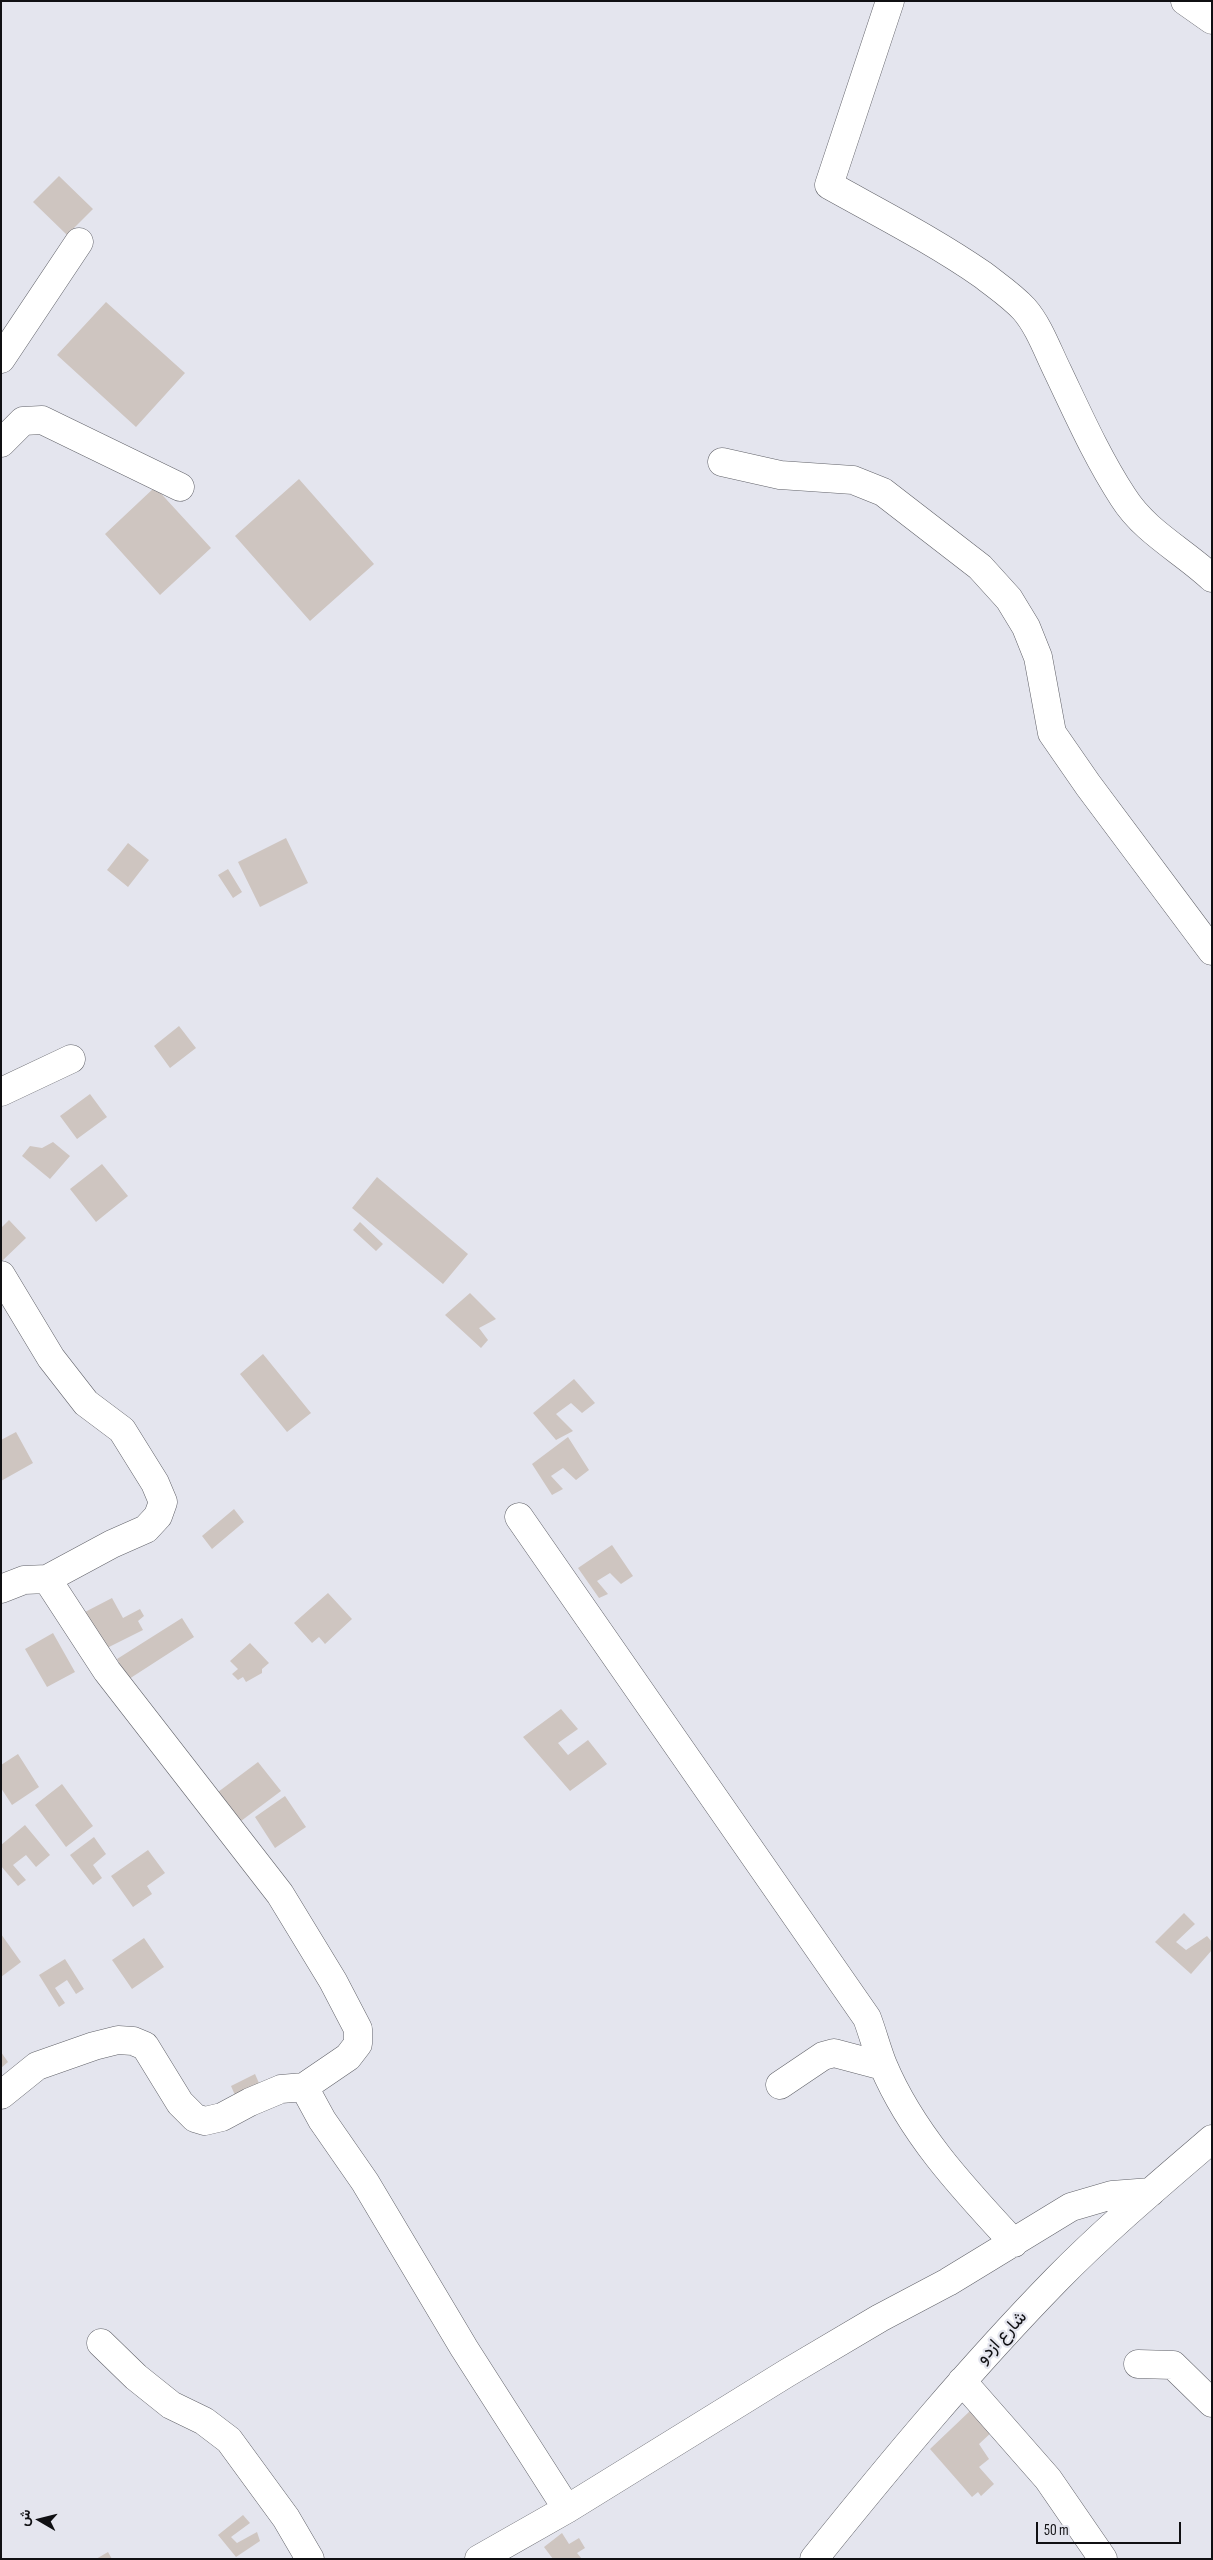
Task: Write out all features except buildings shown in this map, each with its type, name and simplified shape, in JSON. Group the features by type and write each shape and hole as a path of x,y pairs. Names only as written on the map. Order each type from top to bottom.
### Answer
{"street":[{"path":"890,1 829,185 948,250 1007,293 1025,309 1085,430 1122,496 1136,516 1152,531 1190,557 1212,578"},
{"path":"1185,1 1212,20"},
{"path":"1,359 79,242"},
{"path":"3,438 23,421 42,420 180,487"},
{"path":"722,462 780,475 853,480 883,492 905,507 980,567 1009,599 1026,627 1038,658 1052,732 1088,785 1208,936"},
{"path":"1,1092 70,1059"},
{"path":"1,1275 51,1358 86,1402 122,1430 155,1482 163,1502 158,1516 146,1529 112,1544 47,1579 24,1580 1,1590"},
{"path":"519,1517 867,2018 883,2066 908,2112 946,2168 1014,2243"},
{"path":"1,2095 37,2066 94,2046 118,2040 133,2041 145,2046 180,2103 195,2118 205,2121 222,2117 250,2102 282,2089 304,2087 348,2057 358,2044 358,2029 333,1981 280,1894 107,1670 47,1579"},
{"path":"780,2085 823,2056 834,2053 883,2066"},
{"path":"304,2087 322,2120 365,2182 464,2348 567,2509"},
{"name":"شارع ازدو","path":"825,2553 962,2381 1058,2278 1098,2238 1212,2138"},
{"path":"479,2559 567,2509 787,2373 1014,2243 1071,2207 1112,2196 1151,2192"},
{"path":"101,2343 136,2377 171,2405 204,2421 229,2440 286,2518 310,2559"},
{"path":"1138,2364 1174,2365 1212,2403"},
{"path":"962,2381 1048,2479 1103,2559"}]}
